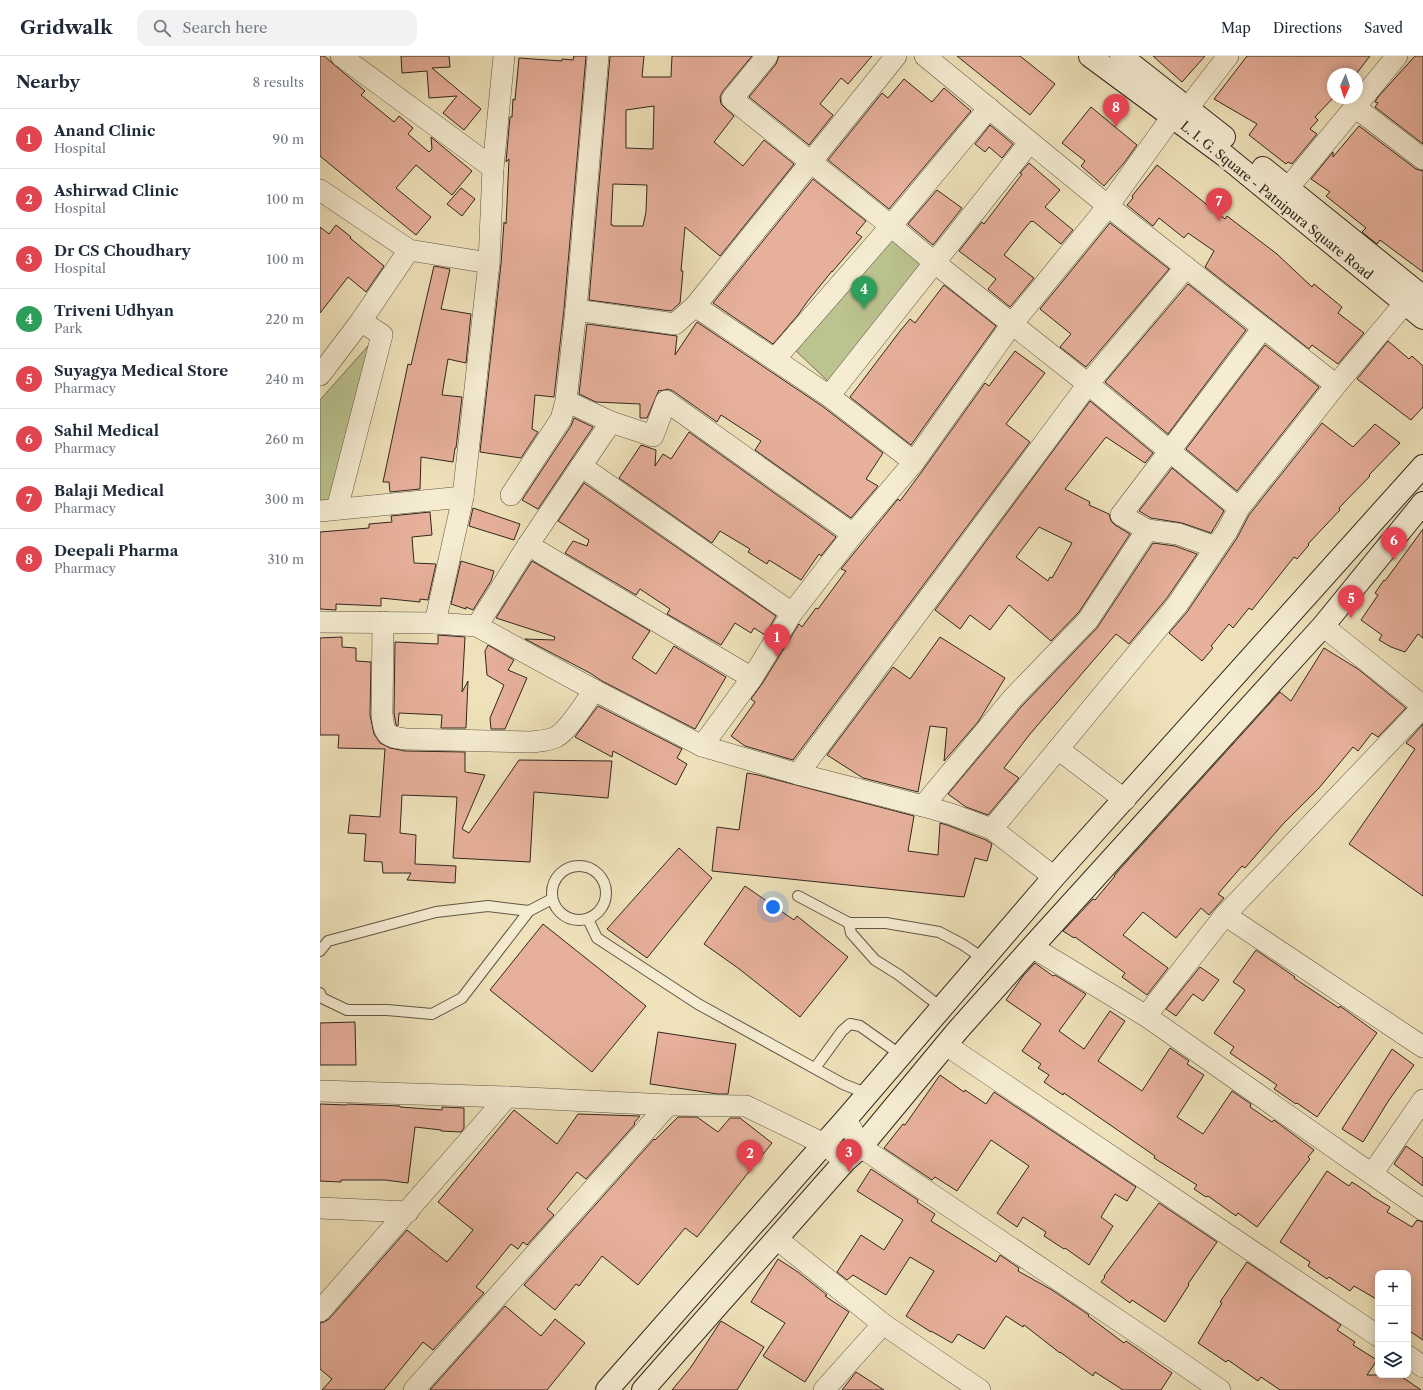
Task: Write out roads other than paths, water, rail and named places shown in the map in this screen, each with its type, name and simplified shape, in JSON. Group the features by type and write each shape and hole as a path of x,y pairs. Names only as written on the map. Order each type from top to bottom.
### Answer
{"main road":[{"name":"L. I. G. Square - Patnipura Square Road","path":"1090,56 1179,113 1288,188 1414,300 1423,318"},
{"name":"L. I. G. Square - Patnipura Square Road","path":"1121,56 1224,155 1414,300"},
{"path":"607,1390 868,1094 1054,877 1125,800 1423,466"},
{"path":"643,1390 845,1161 861,1147 946,1044 1032,947 1323,626 1423,503"}],"street":[{"path":"342,56 493,168"},
{"path":"435,623 463,498 489,263 493,168 504,56"},
{"path":"511,495 561,419 566,401 576,310 598,56"},
{"path":"767,56 732,99 1088,384 1239,508"},
{"path":"576,310 675,324 695,306 896,56"},
{"path":"925,56 1108,206 1336,385"},
{"path":"702,746 752,678 792,613 852,534 914,462 1012,324 1108,206 1179,113 1228,56"},
{"path":"1288,188 1397,56"},
{"path":"1355,107 1423,159"},
{"path":"775,359 891,226 989,108"},
{"path":"829,396 1030,142"},
{"path":"320,190 409,250 489,263"},
{"path":"323,364 361,321 409,250"},
{"path":"798,774 1088,384 1186,267"},
{"path":"992,829 1177,605 1227,531 1239,508 1336,385 1414,300"},
{"path":"695,306 829,396 914,462"},
{"path":"361,321 382,335 329,510 463,498"},
{"path":"1215,547 1178,534 1147,530 1121,515 1263,328"},
{"path":"566,401 611,422 653,436 666,401 852,534"},
{"path":"477,626 528,545 611,422"},
{"path":"581,466 792,613"},
{"path":"923,806 1012,699 1088,620 1147,530"},
{"path":"528,545 752,678"},
{"path":"320,622 435,623 477,626 594,690 702,746 798,774 951,814 992,829 1054,877"},
{"path":"383,622 382,714 383,726 389,736 396,738 422,739 531,742 544,741 556,736 566,729 594,690"},
{"path":"1146,1016 1225,915 1423,706 1323,626"},
{"path":"1058,749 1125,800"},
{"path":"1225,915 1423,1047"},
{"path":"1032,947 1146,1016 1423,1210"},
{"path":"946,1044 1375,1334"},
{"path":"320,1091 507,1097 668,1105 746,1106 824,1144 845,1161"},
{"path":"320,1311 507,1097"},
{"path":"1372,1174 1423,1100"},
{"path":"414,1390 668,1105"},
{"path":"846,1119 861,1147 1152,1342 1220,1390"},
{"path":"320,1208 408,1212"},
{"path":"776,1239 883,1324 980,1390"},
{"path":"824,1390 883,1324"},
{"path":"1411,1358 1423,1367"}],"lane":[{"path":"576,866 585,866 600,875 605,883 607,892 606,901 602,909 596,915 579,921 565,917 561,914 555,907 552,899 554,881 567,868 576,866"},
{"path":"798,896 850,923 886,923 939,932 962,944 984,959"},
{"path":"321,996 347,1010 387,1010 432,1014 462,998 529,911 552,899"},
{"path":"320,950 328,941 436,912 488,906 529,911"},
{"path":"588,919 597,938 698,1004 843,1084 868,1094"},
{"path":"850,923 851,933 875,960 899,975 942,1008"},
{"path":"815,1068 842,1031 850,1024 860,1026 901,1055"}],"place":[{"name":"Deepali Pharma","path":"1116,127"},
{"name":"Balaji Medical","path":"1219,221"},
{"name":"Triveni Udhyan","path":"864,309"},
{"name":"Sahil Medical","path":"1394,560"},
{"name":"Suyagya Medical Store","path":"1351,618"},
{"name":"Anand Clinic","path":"777,657"},
{"name":"Dr CS Choudhary","path":"849,1172"},
{"name":"Ashirwad Clinic","path":"750,1173"}]}
